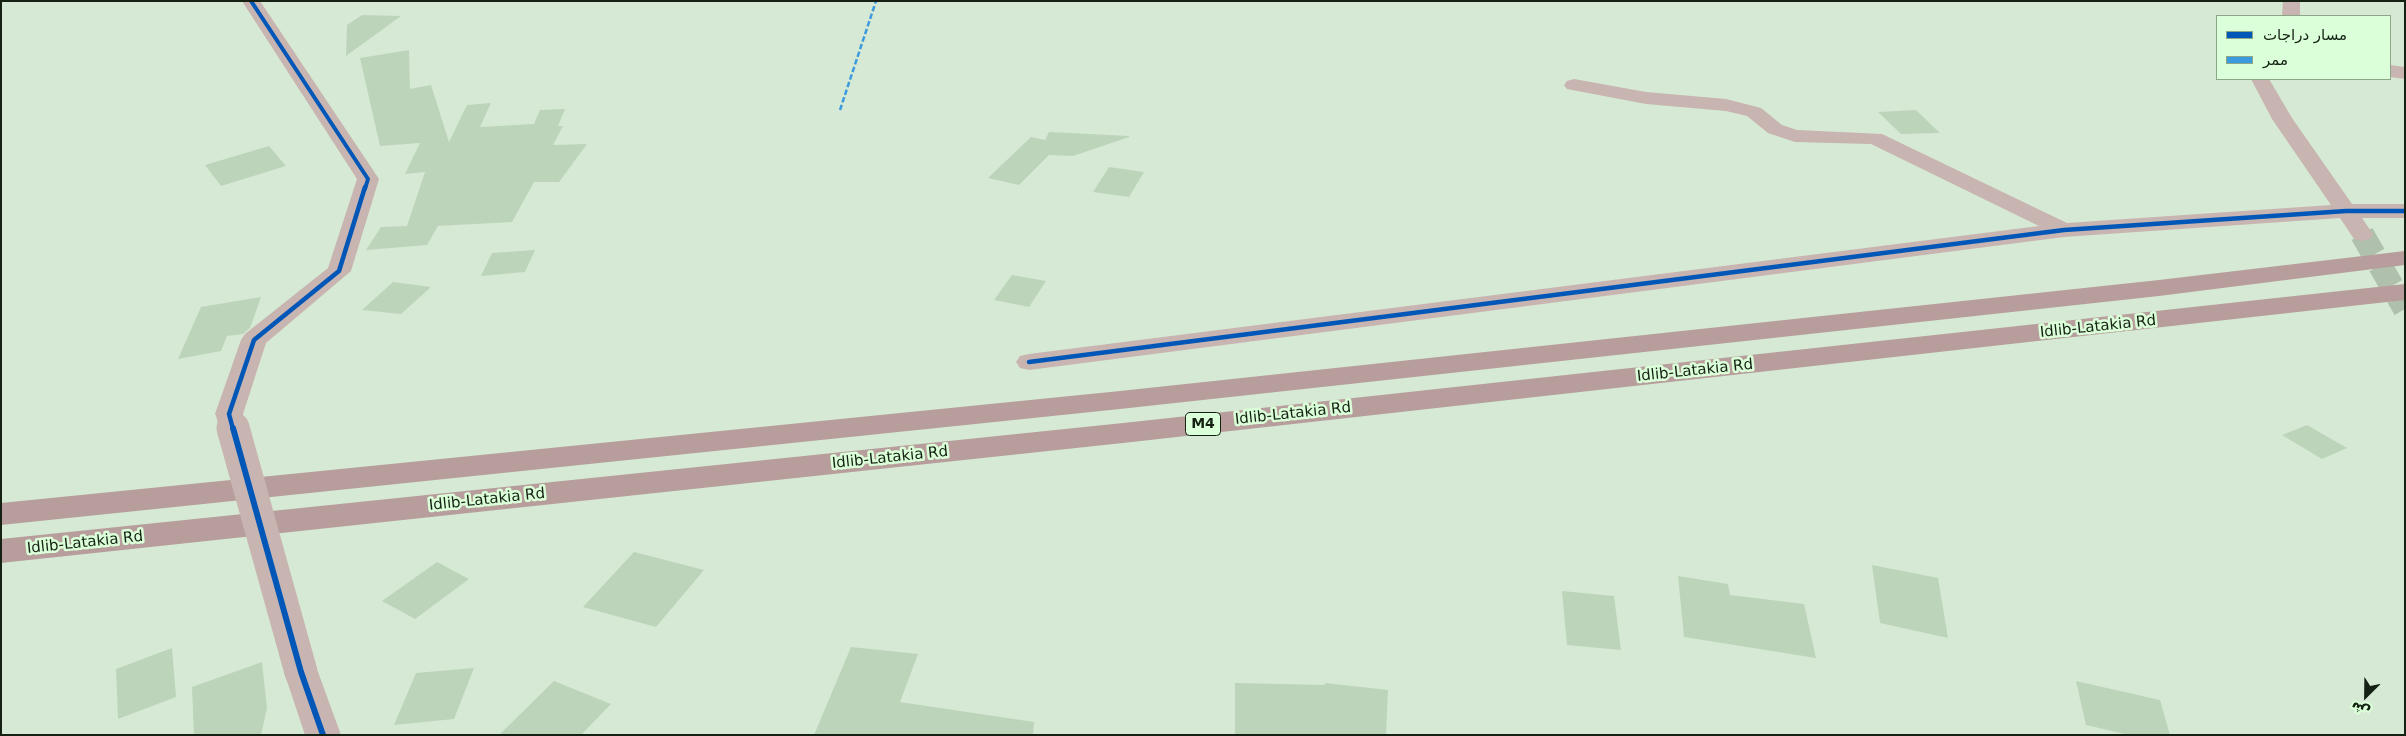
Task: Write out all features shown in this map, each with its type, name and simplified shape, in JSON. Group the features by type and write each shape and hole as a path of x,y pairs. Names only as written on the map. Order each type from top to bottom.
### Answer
{"highway":[{"name":"M4","path":"1,514 1120,400 2149,289 2405,258"},
{"name":"Idlib-Latakia Rd","path":"1,552 1133,432 2405,292"}],"street":[{"path":"251,1 368,179 339,271 254,340 229,414 301,672 323,735"},
{"path":"2291,15 2292,1"},
{"path":"2391,71 2405,73"},
{"path":"2260,80 2269,98 2362,234"},
{"path":"2269,98 2272,86 2281,80"},
{"path":"1574,85 1646,98 1726,105 1754,112 1775,129 1795,136 1875,138 2064,230"},
{"path":"1029,362 2064,230 2346,211 2405,211"}],"building":[{"path":"362,15 401,16 346,56 347,25"},
{"path":"409,50 410,89 431,85 449,142 467,105 491,103 480,127 534,124 540,110 565,109 558,126 563,126 553,145 587,144 559,182 534,182 512,222 438,226 427,245 366,250 381,227 407,226 425,172 405,174 420,143 380,146 360,58"},
{"path":"1916,110 1940,133 1901,134 1878,112"},
{"path":"1049,132 1129,137 1073,156 1049,155 1019,185 988,178 1031,137 1045,140"},
{"path":"269,146 286,166 221,186 205,165"},
{"path":"1109,167 1144,172 1129,197 1093,192"},
{"path":"535,250 525,272 481,276 492,253"},
{"path":"1012,275 1046,281 1029,307 994,300"},
{"path":"393,282 431,287 401,314 362,310"},
{"path":"261,297 250,328 243,334 227,336 221,351 178,359 201,307"},
{"path":"2307,425 2347,448 2322,459 2282,435"},
{"path":"634,552 704,570 656,627 583,607"},
{"path":"437,562 469,579 415,619 382,601"},
{"path":"1872,565 1938,578 1948,638 1880,623"},
{"path":"1678,576 1728,584 1730,595 1804,604 1816,658 1684,637"},
{"path":"1562,591 1614,596 1621,650 1567,645"},
{"path":"851,647 918,654 900,702 1034,722 1033,735 814,735"},
{"path":"172,648 176,697 118,719 116,669"},
{"path":"262,662 267,708 261,735 194,735 192,687"},
{"path":"474,668 454,719 394,725 416,673"},
{"path":"554,681 611,704 581,735 499,735"},
{"path":"2076,681 2160,700 2170,735 2129,735 2086,725"},
{"path":"1235,683 1325,685 1325,683 1388,690 1386,735 1235,735"}],"tunnel":[{"path":"2362,234 2405,309"}],"marked path":[{"path":"840,110 876,1"}],"cycle path":[{"path":"251,1 368,179 339,271 254,340 229,414 301,672 323,735"},
{"path":"1029,362 2064,230 2346,211 2405,211"}]}
